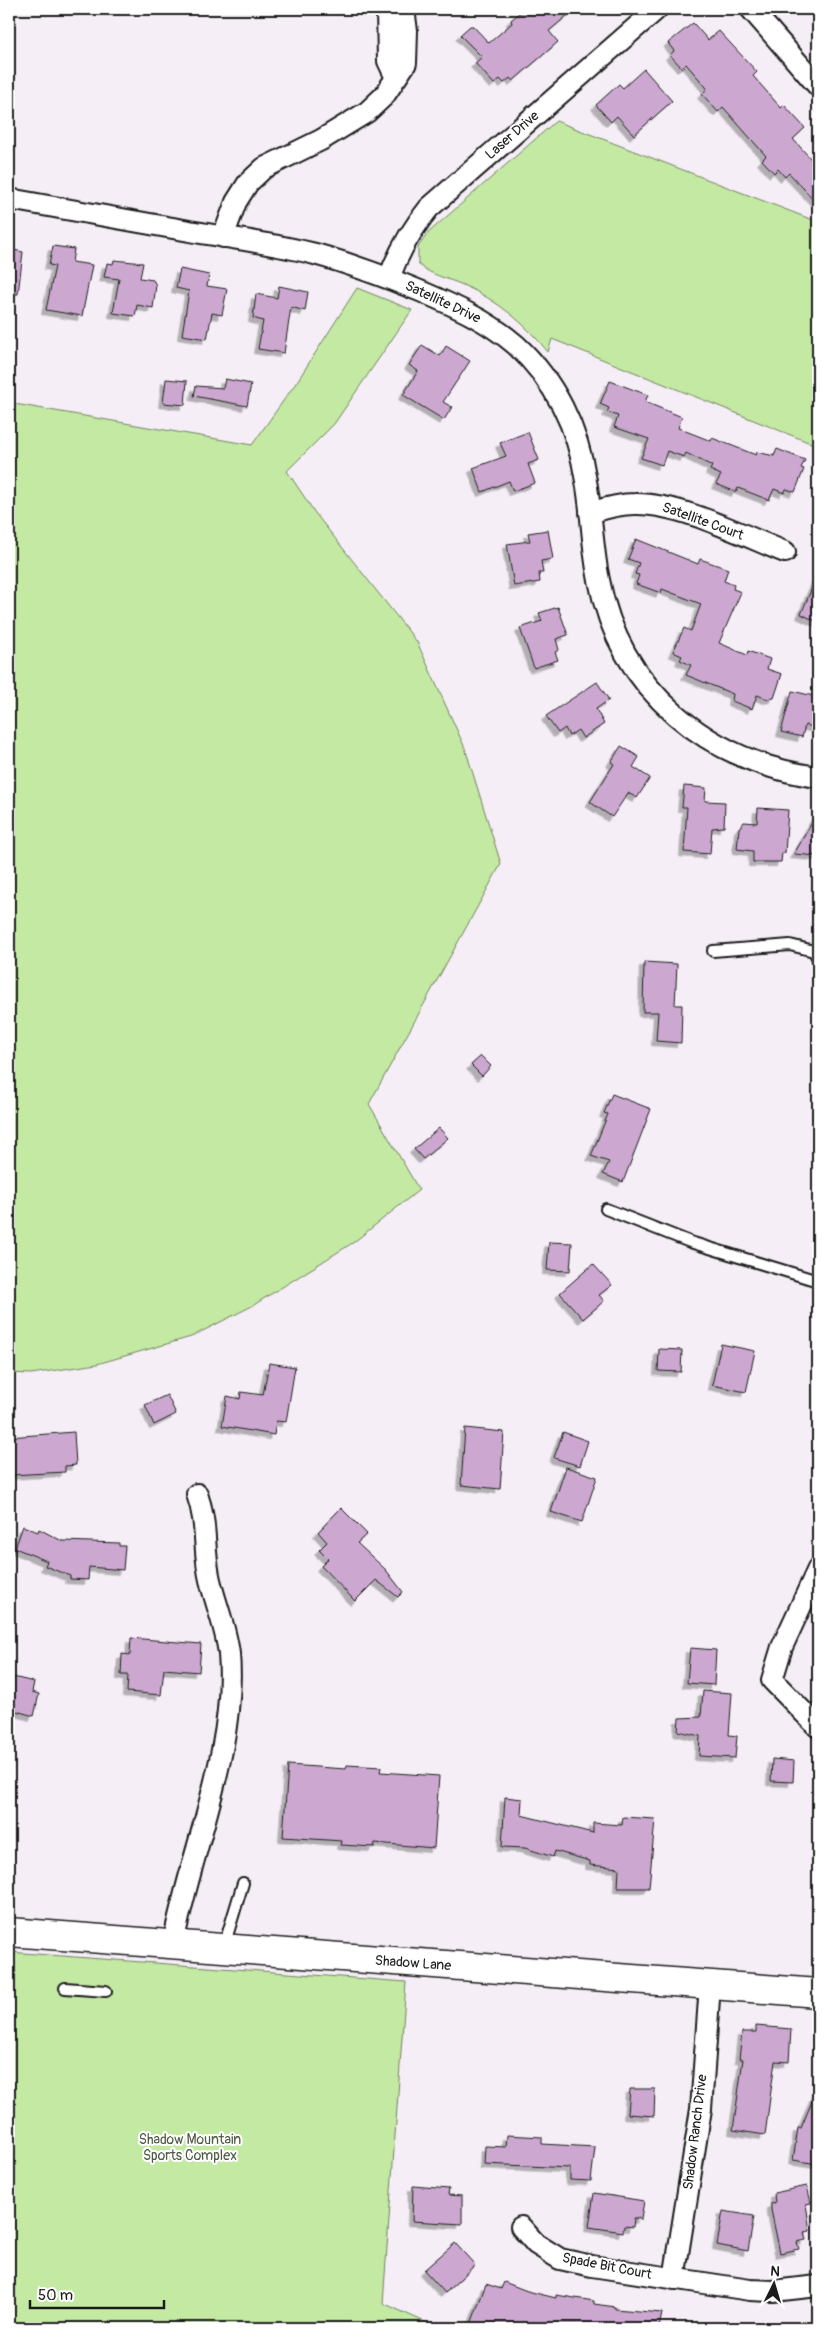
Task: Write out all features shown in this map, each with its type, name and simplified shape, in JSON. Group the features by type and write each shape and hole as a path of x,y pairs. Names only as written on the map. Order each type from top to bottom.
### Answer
{"street":[{"path":"223,237 236,202 248,183 264,168 321,140 367,112 384,96 406,63 398,31 387,9"},
{"path":"398,31 404,9"},
{"name":"Laser Drive","path":"389,278 411,230 429,208 657,9"},
{"path":"751,9 818,86"},
{"name":"Satellite Drive","path":"9,199 313,254 389,278 465,310 491,325 517,346 539,370 558,398 571,423 581,453 599,580 606,610 620,642 636,670 656,696 682,721 708,740 735,755 767,767 818,777"},
{"name":"Satellite Court","path":"590,513 611,506 656,504 679,510 785,552"},
{"path":"173,1945 225,1730 229,1694 229,1655 224,1623 210,1580 204,1512 198,1494"},
{"path":"818,1569 782,1647 772,1680 818,1727"},
{"name":"Shadow Lane","path":"9,1932 818,1993"},
{"name":"Shadow Ranch Drive","path":"674,2279 701,2108 710,1985"},
{"name":"Spade Bit Court","path":"521,2226 536,2244 560,2259 592,2266 674,2279 774,2291 818,2286"}],"lane":[{"path":"713,951 790,945 814,951 818,959"},
{"path":"606,1209 690,1242 818,1281"},
{"path":"224,1949 243,1882"},
{"path":"65,1988 106,1991"}],"green space":[{"path":"556,121 818,222 818,446 552,339 548,352 530,331 499,305 463,285 434,274 418,264 418,247 428,233"},
{"path":"357,288 412,310 334,424 287,471 315,513 417,642 465,748 501,864 369,1104 419,1190 354,1242 252,1306 191,1337 97,1364 31,1374 9,1373 9,403 252,445 298,380"},
{"name":"Shadow Mountain Sports Complex","path":"9,1952 406,1982 383,2303 438,2328 9,2328"}],"building":[{"path":"524,9 575,9 549,31 558,42 513,81 510,78 504,83 500,79 494,84 475,63 482,57 460,35 470,26 473,26 489,43 512,23 511,20"},
{"path":"693,23 708,40 719,31 757,72 753,76 781,108 784,105 805,128 793,139 818,167 818,204 789,173 785,177 778,169 774,173 762,160 766,156 723,107 718,112 702,94 707,89 706,87 686,64 682,68 670,55 674,51 668,43"},
{"path":"644,69 672,101 634,135 617,116 611,122 596,105 619,84 623,88"},
{"path":"53,246 74,249 72,262 92,265 82,316 46,310 55,266 49,265"},
{"path":"9,249 23,252 18,294 9,294"},
{"path":"114,260 143,263 140,278 153,280 156,285 153,308 137,305 135,316 113,313 119,279 104,277 107,263 113,264"},
{"path":"180,269 209,275 207,286 227,289 222,315 212,313 207,339 182,335 189,291 176,288"},
{"path":"279,286 308,292 305,311 291,307 284,353 258,349 263,321 253,318 256,294 277,298"},
{"path":"422,345 440,356 446,346 470,361 443,402 452,407 444,420 403,395 418,371 409,365"},
{"path":"166,379 187,381 185,405 163,403"},
{"path":"225,379 251,384 247,406 194,396 196,386 223,388"},
{"path":"610,381 648,395 645,402 682,417 678,428 711,441 712,438 756,455 757,452 774,456 777,449 805,460 801,468 804,469 795,492 786,489 784,493 774,489 769,500 738,488 736,492 716,484 721,475 710,470 712,466 686,453 684,457 667,451 662,465 641,458 649,439 614,427 618,416 607,412 609,408 600,404"},
{"path":"528,432 539,460 528,464 535,483 513,491 509,481 482,492 473,468 506,456 500,443"},
{"path":"548,530 553,559 541,561 543,573 539,573 540,582 514,586 507,544 530,541 528,533"},
{"path":"636,539 698,564 700,559 728,569 724,581 734,585 733,589 741,592 719,643 747,655 748,651 770,659 767,669 782,674 774,698 768,699 757,695 752,709 732,701 733,694 686,675 691,665 680,660 682,656 673,652 684,628 691,631 701,604 662,589 661,593 636,584 639,575 635,574 639,563 628,559"},
{"path":"818,574 818,622 801,614"},
{"path":"558,607 568,635 556,639 559,650 555,652 558,660 534,668 520,628 542,621 539,613"},
{"path":"597,682 609,700 596,709 604,724 583,738 578,730 569,736 565,728 558,733 546,716"},
{"path":"792,691 818,697 818,728 805,725 802,737 781,732"},
{"path":"621,746 639,757 633,767 650,778 637,798 628,793 612,817 590,802 614,764 611,762"},
{"path":"684,786 706,788 705,801 725,802 724,827 712,828 710,854 684,852 687,807 682,807"},
{"path":"758,808 788,810 785,853 782,853 781,862 753,862 753,851 737,849 739,828 744,822 757,823"},
{"path":"818,812 818,856 794,854"},
{"path":"644,962 677,964 675,1005 682,1005 681,1043 656,1041 658,1012 643,1012"},
{"path":"481,1056 491,1066 482,1076 471,1065"},
{"path":"612,1094 651,1109 623,1182 603,1174 609,1162 591,1156 608,1114 604,1113"},
{"path":"439,1128 448,1138 423,1159 414,1149"},
{"path":"549,1242 572,1243 570,1271 547,1270"},
{"path":"593,1264 612,1285 599,1295 604,1301 583,1319 560,1293"},
{"path":"721,1344 755,1351 746,1392 712,1385"},
{"path":"659,1349 682,1350 681,1372 658,1371"},
{"path":"269,1363 295,1367 286,1422 276,1421 274,1435 222,1426 227,1396 240,1399 241,1392 263,1395"},
{"path":"167,1395 176,1414 154,1425 145,1405"},
{"path":"465,1428 504,1432 500,1489 461,1485"},
{"path":"74,1432 76,1465 65,1466 65,1472 12,1475 12,1471 9,1471 9,1437"},
{"path":"563,1432 588,1441 580,1466 554,1458"},
{"path":"566,1467 597,1477 582,1522 551,1512"},
{"path":"341,1508 367,1534 357,1543 386,1570 403,1592 398,1597 376,1580 355,1601 321,1566 328,1559 319,1550 327,1542 318,1532"},
{"path":"23,1526 38,1532 39,1529 62,1541 119,1543 119,1546 125,1546 123,1570 89,1567 88,1580 70,1579 70,1576 45,1566 47,1561 15,1548"},
{"path":"131,1638 201,1644 199,1672 164,1669 161,1695 127,1692 128,1675 121,1675 122,1654 130,1655"},
{"path":"690,1648 716,1650 714,1685 687,1683"},
{"path":"9,1676 34,1682 32,1692 39,1694 34,1716 9,1709"},
{"path":"703,1691 732,1693 729,1735 737,1736 735,1758 699,1756 700,1736 678,1731 679,1718 701,1717"},
{"path":"772,1759 794,1761 793,1782 771,1781"},
{"path":"288,1765 346,1769 347,1765 381,1767 380,1772 439,1776 434,1848 375,1843 374,1847 341,1845 342,1841 283,1837"},
{"path":"505,1797 522,1799 521,1815 593,1833 593,1823 622,1825 623,1817 655,1819 649,1888 618,1888 619,1868 590,1865 590,1861 555,1851 553,1857 525,1848 502,1847"},
{"path":"756,2026 791,2029 789,2062 775,2061 765,2135 733,2130 743,2059 739,2059 742,2032 756,2032"},
{"path":"818,2087 818,2164 793,2160 798,2128 801,2128"},
{"path":"630,2089 655,2089 654,2116 628,2114"},
{"path":"507,2135 542,2137 542,2144 595,2147 591,2181 570,2180 570,2168 484,2164 485,2146 506,2147"},
{"path":"413,2186 449,2189 448,2195 462,2196 462,2224 412,2221"},
{"path":"807,2186 811,2203 806,2204 810,2231 804,2232 806,2240 797,2242 799,2249 780,2253 771,2210 771,2204 775,2203 774,2193"},
{"path":"594,2193 644,2201 641,2219 634,2218 633,2227 624,2226 623,2232 589,2227"},
{"path":"723,2211 754,2216 748,2251 717,2245"},
{"path":"455,2243 475,2265 445,2293 424,2270"},
{"path":"504,2282 527,2291 556,2298 556,2295 594,2301 594,2304 615,2307 615,2309 662,2313 659,2328 482,2328 471,2324 486,2284 501,2289"}]}
